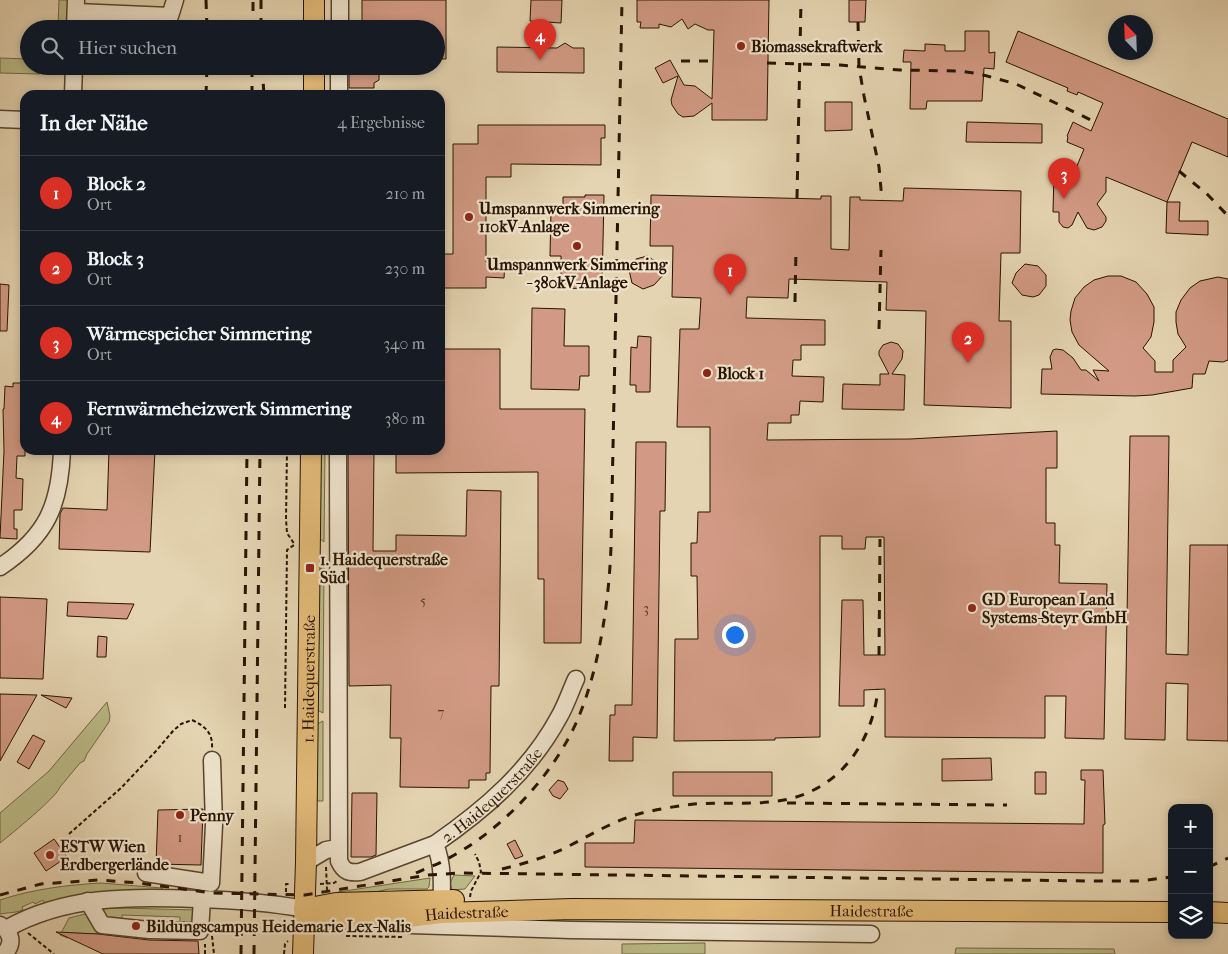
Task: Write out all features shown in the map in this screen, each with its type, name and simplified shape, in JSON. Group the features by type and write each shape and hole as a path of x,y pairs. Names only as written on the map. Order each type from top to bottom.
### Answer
{"main road":[{"path":"314,0 314,20"},
{"path":"314,75 314,90"},
{"name":"1. Haidequerstraße","path":"296,948 304,909 306,862 302,546 310,455"},
{"name":"Haidestraße","path":"304,909 336,903 572,909 1168,912"},
{"name":"Haidestraße","path":"304,909 329,919 355,920 397,918 441,906"},
{"path":"1213,912 1228,913"}],"street":[{"path":"75,20 76,6 170,16 175,0"},
{"path":"340,0 340,20"},
{"path":"73,90 74,75"},
{"path":"339,75 339,90"},
{"path":"0,119 20,120"},
{"path":"0,567 30,544 45,525 59,486 62,455"},
{"path":"338,455 339,861 342,868 349,873 360,872 434,844"},
{"name":"2. Haidequerstraße","path":"441,906 442,874 434,844 467,822 505,788 528,763 559,717 576,679"},
{"path":"88,901 102,924 149,930 200,931 211,882 214,825 212,760"},
{"path":"306,862 326,850 338,848"},
{"path":"146,873 211,882"},
{"name":"Haidestraße","path":"5,942 32,915 88,901 120,898 207,899 277,904 304,909"},
{"path":"397,918 410,925 571,930 871,934"}],"path":[{"path":"287,455 287,533 302,546"},
{"path":"285,708 287,550 302,546"},
{"path":"69,834 97,807 121,788 181,724 192,720 204,725 213,740 212,760"},
{"path":"470,891 481,872 475,854"},
{"path":"326,884 327,892"},
{"path":"28,933 54,954"},
{"path":"284,954 285,944 296,948"}],"green space":[{"path":"59,0 71,0 70,20 58,20"},
{"path":"0,58 20,59 20,74 0,73"},
{"path":"319,455 325,455 324,542 319,538"},
{"path":"321,568 324,568 323,713 317,710 317,578 321,577"},
{"path":"107,702 110,716 109,722 84,761 80,763 51,799 0,843 0,813 49,771"},
{"path":"323,721 323,801 318,801 315,795 317,724"},
{"path":"454,875 475,876 465,889 452,890 450,883"},
{"path":"430,878 427,889 389,889 371,893 339,895 338,892"},
{"path":"101,883 162,888 164,890 46,906 43,900 22,907 23,910 0,914 0,900 50,888"},
{"path":"98,909 195,910 195,918 188,924 180,925 180,917 122,915 122,920 105,920"},
{"path":"89,913 102,934 70,933 68,938 60,935 69,918"},
{"path":"705,943 705,954 622,954 622,944"},
{"path":"956,948 1114,949 1115,954 955,954"}],"building":[{"path":"362,0 446,0 446,59 445,20 362,20"},
{"path":"531,0 562,0 561,23 530,21"},
{"name":"Biomassekraftwerk","path":"637,0 769,0 767,120 712,120 712,103 694,116 683,117 678,114 671,100 678,76 663,83 655,68 670,60 684,85 695,86 712,99 714,30 708,30 695,24 688,29 682,19 671,27 659,24 659,28 640,28 641,22 637,22"},
{"path":"849,0 866,0 865,22 849,22"},
{"path":"965,31 989,31 989,53 995,52 994,69 984,68 982,101 927,101 926,109 910,109 911,62 903,62 904,50 925,51 925,44 945,45 945,51 965,51"},
{"path":"1018,31 1228,119 1228,157 1192,142 1167,202 1106,177 1106,192 1097,204 1106,217 1102,227 1094,230 1087,228 1078,212 1072,225 1068,228 1063,227 1059,222 1059,212 1053,212 1054,172 1074,173 1084,149 1067,142 1067,136 1073,122 1091,131 1103,103 1078,92 1077,95 1067,91 1068,88 1006,62"},
{"path":"565,43 573,48 584,48 584,73 497,72 497,47 557,48"},
{"path":"349,75 379,75 379,80 374,83 374,88 349,88"},
{"path":"825,102 852,102 852,130 825,131"},
{"path":"967,122 1042,124 1042,143 966,142"},
{"path":"478,125 605,125 605,138 601,138 601,165 511,164 511,177 486,177 486,262 505,262 504,278 486,277 486,288 445,288 445,254 453,254 453,144 478,144"},
{"path":"904,188 1021,191 1020,253 1001,253 999,321 1011,321 1011,408 924,405 926,311 886,310 887,282 789,279 788,298 747,297 746,318 825,320 825,345 801,345 801,360 793,360 792,376 824,377 823,402 800,401 799,415 791,415 791,423 768,423 767,440 910,439 1057,431 1057,468 1046,468 1046,523 1055,523 1055,545 1060,545 1059,583 1107,584 1104,739 1065,738 1066,696 1045,696 1045,738 885,737 885,689 864,690 864,706 839,706 842,600 863,600 864,655 885,655 884,537 866,537 865,549 842,549 842,536 820,536 820,737 775,738 775,740 674,741 675,639 698,639 697,576 691,576 691,543 697,543 698,512 710,512 710,427 677,427 680,329 699,329 701,298 672,297 673,246 650,246 651,195 821,199 821,196 831,196 831,249 849,250 850,197 860,197 860,200 903,201"},
{"name":"Umspannwerk Simmering - 380kV-Anlage","path":"585,195 604,195 602,289 561,288 561,256 550,256 551,210 563,211 563,197 585,197"},
{"path":"1167,202 1180,202 1179,221 1208,221 1208,235 1166,233"},
{"path":"647,256 655,261 665,273 654,285 643,289 632,283 629,270 636,259"},
{"path":"1025,264 1038,266 1046,275 1046,286 1039,295 1033,297 1022,295 1012,283 1016,273"},
{"path":"1108,276 1121,276 1136,282 1147,294 1154,307 1151,337 1143,348 1155,361 1155,372 1173,372 1173,360 1186,347 1178,334 1176,312 1181,300 1190,288 1200,281 1218,277 1228,279 1228,360 1223,362 1209,361 1205,374 1193,374 1192,388 1135,396 1041,394 1042,369 1052,369 1050,357 1053,350 1063,350 1073,358 1081,370 1086,370 1099,381 1093,370 1109,371 1079,345 1072,332 1070,320 1075,298 1084,287 1094,280"},
{"path":"0,284 9,285 7,331 0,331"},
{"path":"532,308 565,309 564,346 589,346 589,376 580,376 579,390 531,389"},
{"path":"638,336 651,337 650,392 636,392 636,385 630,385 631,347 637,348"},
{"path":"891,342 898,344 903,351 902,359 892,374 905,375 904,410 842,409 843,384 880,385 880,374 889,374 879,355 879,351 883,345"},
{"path":"445,349 500,349 500,409 585,409 581,643 544,643 544,579 538,579 538,472 396,473 396,455 445,455"},
{"path":"13,383 20,383 20,455 25,455 17,456 16,478 23,479 22,510 14,510 14,529 17,529 17,539 0,538 4,451 3,409 5,386 13,387"},
{"path":"1130,436 1169,436 1166,654 1188,655 1190,545 1228,545 1228,741 1187,740 1188,684 1166,683 1165,740 1125,739"},
{"path":"636,442 666,442 665,511 660,511 657,738 633,737 633,761 609,761 610,715 615,715 615,705 632,705"},
{"path":"109,455 155,455 150,552 59,549 60,514 63,508 107,510"},
{"path":"348,455 374,455 373,551 396,551 396,535 466,536 467,490 501,491 499,686 491,686 490,773 486,773 486,780 469,780 469,788 400,787 401,738 390,738 391,685 349,686"},
{"path":"0,597 47,599 43,679 0,678"},
{"path":"68,602 134,604 127,619 67,616"},
{"path":"98,636 107,637 106,657 97,657"},
{"path":"0,694 37,695 0,761"},
{"path":"41,695 72,698 66,708"},
{"path":"33,735 45,741 29,769 17,762"},
{"path":"991,758 992,780 942,781 942,759"},
{"path":"1081,770 1103,770 1105,824 1103,825 1103,873 585,867 585,843 634,843 635,820 1084,824 1085,780 1081,780"},
{"path":"673,772 772,772 772,796 673,796"},
{"path":"1035,772 1046,772 1046,794 1035,794"},
{"path":"558,780 564,782 568,789 560,799 553,796 549,790"},
{"path":"352,793 377,793 376,855 371,857 351,857"},
{"path":"203,809 201,865 156,864 158,810"},
{"name":"ESTW Wien Erdbergerlände","path":"54,839 67,857 46,871 34,853"},
{"path":"515,840 523,856 515,859 507,844"},
{"name":"Bildungscampus Heidemarie Lex-Nalis","path":"56,932 98,934 149,940 198,941 199,954 103,954"}],"railway":[{"path":"206,0 207,20"},
{"path":"253,0 253,20"},
{"path":"261,0 261,20"},
{"path":"416,873 447,859 487,834 539,782 554,762 577,721 585,701 597,658 608,590 611,547 622,0"},
{"path":"797,198 801,0"},
{"path":"858,22 859,67 879,167 882,200"},
{"path":"681,61 713,61"},
{"path":"767,63 959,71 980,74 1016,84 1095,122"},
{"path":"206,90 207,75"},
{"path":"252,75 252,90"},
{"path":"263,75 264,90"},
{"path":"1179,171 1208,195 1228,216"},
{"path":"795,302 796,249"},
{"path":"879,329 881,250"},
{"path":"241,954 247,455"},
{"path":"254,954 260,455"},
{"path":"879,655 880,539"},
{"path":"502,869 563,849 612,824 642,813 694,804 778,801 799,796 817,788 834,777 848,763 859,747 868,729 878,689"},
{"path":"787,803 1007,805"},
{"path":"1213,865 1228,858"},
{"path":"0,895 41,884 98,880 139,883 212,893 305,895 428,875 460,873 1090,881 1139,881 1168,877"}],"place":[{"name":"Biomassekraftwerk","path":"741,46"},
{"name":"Fernwärmeheizwerk Simmering","path":"540,60"},
{"name":"Wärmespeicher Simmering","path":"1064,199"},
{"name":"Umspannwerk Simmering 110kV-Anlage","path":"469,217"},
{"name":"Umspannwerk Simmering - 380kV-Anlage","path":"577,246"},
{"name":"Block 2","path":"730,295"},
{"name":"Block 3","path":"968,363"},
{"name":"Block 1","path":"707,373"},
{"name":"1. Haidequerstraße Süd","path":"310,568"},
{"name":"GD European Land Systems-Steyr GmbH","path":"972,608"},
{"name":"Penny","path":"180,815"},
{"name":"ESTW Wien Erdbergerlände","path":"50,855"},
{"name":"Bildungscampus Heidemarie Lex-Nalis","path":"136,926"}]}
